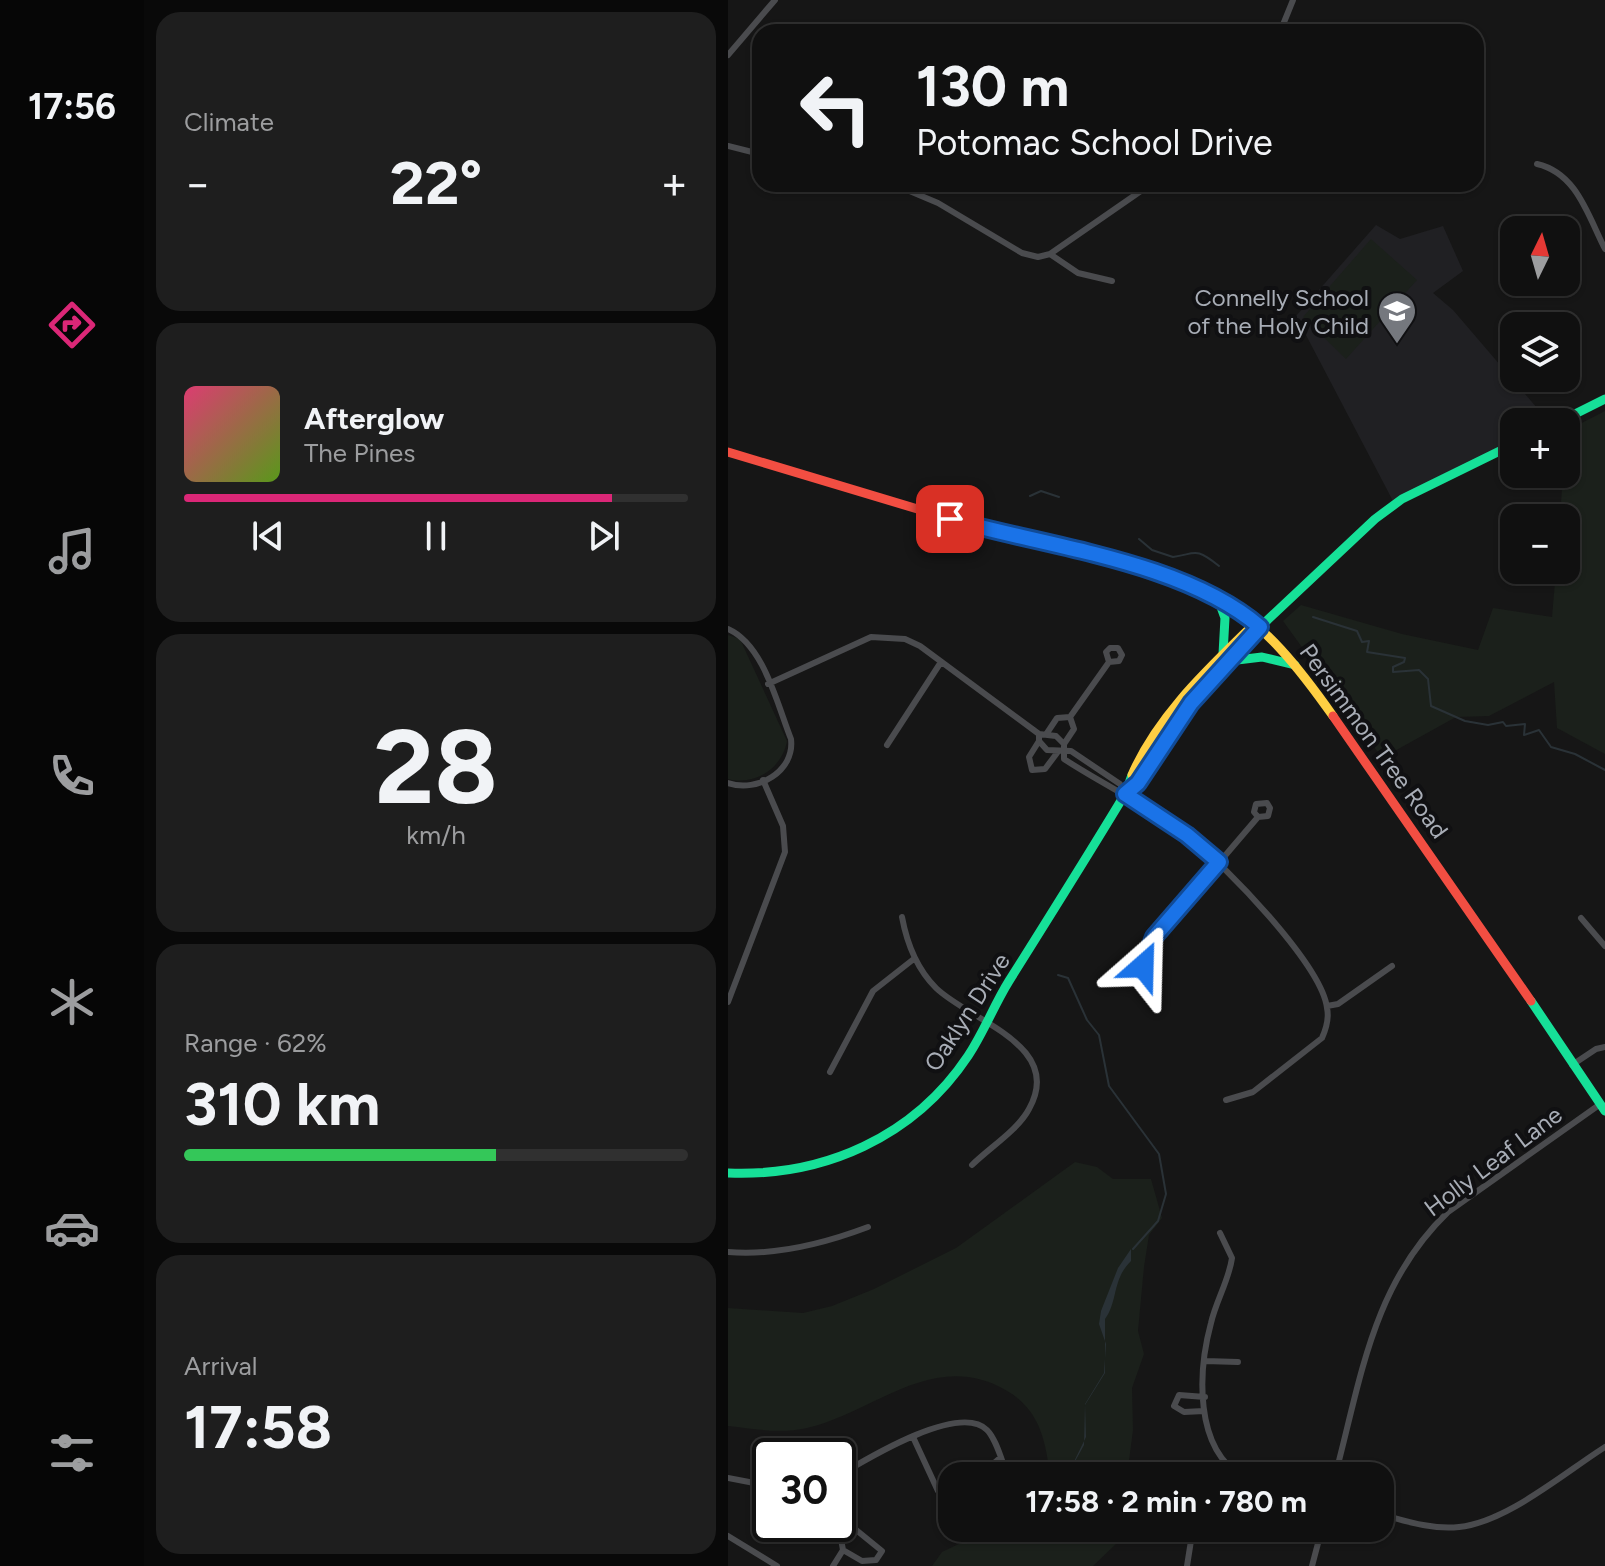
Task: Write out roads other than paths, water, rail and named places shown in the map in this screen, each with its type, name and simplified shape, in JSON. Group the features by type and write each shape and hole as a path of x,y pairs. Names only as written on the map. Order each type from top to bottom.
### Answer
{"main road":[{"path":"1580,412 1605,399"},
{"name":"Oaklyn Drive","path":"728,1173 782,1173 822,1164 866,1147 903,1124 934,1097 968,1055 1125,794 1138,783 1191,703 1249,629 1260,627 1375,519 1402,499 1500,451"},
{"name":"Persimmon Tree Road","path":"728,452 1004,535 1167,574 1217,596 1260,627 1297,665 1433,858 1602,1108"},
{"path":"1217,596 1225,618 1226,658 1279,658 1297,665"}],"street":[{"path":"754,24 775,0"},
{"path":"1283,24 1293,0"},
{"path":"728,55 752,27"},
{"path":"728,146 752,152"},
{"path":"1537,164 1555,168 1571,183 1605,249"},
{"path":"912,192 938,203 1022,253 1038,257 1050,254 1139,192"},
{"path":"1050,254 1078,273 1112,281"},
{"path":"728,629 743,635 768,684 793,751 787,765 763,780 746,786 728,783"},
{"path":"768,684 871,637 905,639 1061,749"},
{"path":"887,745 941,662"},
{"path":"1070,717 1109,662"},
{"path":"1070,717 1074,729 1061,749 1045,769 1032,770 1029,757 1042,736 1057,718 1070,717"},
{"path":"1042,736 1047,750 1071,751 1120,784 1125,794 1187,835 1219,862 1285,936 1317,983 1327,1006 1324,1031 1311,1049 1253,1092 1226,1100"},
{"path":"728,1002 785,852 783,826 763,780"},
{"path":"1150,994 1143,966 1148,946 1258,817"},
{"path":"902,917 915,958 937,989 1021,1045 1033,1061 1037,1079 1036,1095 1028,1112 972,1165"},
{"path":"1581,918 1605,946"},
{"path":"830,1072 873,991 915,958"},
{"path":"1327,1006 1338,1004 1392,966"},
{"path":"728,973 737,977"},
{"path":"1572,1065 1596,1049 1605,1047"},
{"name":"Holly Leaf Lane","path":"1339,1462 1374,1330 1398,1271 1427,1233 1448,1212 1602,1108"},
{"path":"728,1252 789,1249 868,1227"},
{"path":"1220,1233 1232,1258 1210,1324 1205,1361 1204,1411 1212,1447 1225,1462"},
{"path":"1205,1361 1238,1362"},
{"path":"1204,1411 1184,1412 1174,1406 1179,1395 1205,1397"},
{"path":"856,1467 913,1437 950,1425 976,1424 988,1431 1002,1462"},
{"path":"913,1437 938,1491"},
{"path":"1394,1518 1429,1527 1459,1528 1484,1522 1605,1447"},
{"path":"995,1462 1000,1458"},
{"path":"728,1478 752,1483"},
{"path":"833,1566 843,1550 839,1528 850,1525 873,1540 882,1551 876,1560 862,1561 843,1550"},
{"path":"728,1536 777,1566"},
{"path":"1187,1566 1191,1542"},
{"path":"1312,1566 1318,1542"}],"waterway":[{"path":"1030,496 1041,491 1059,497"},
{"path":"1139,539 1152,550 1173,557 1200,554 1219,566"},
{"path":"1313,617 1357,631 1362,642 1369,641 1367,652 1405,658 1404,662 1393,667 1393,672 1419,670 1428,679 1431,706 1465,721 1488,725 1503,722 1506,726 1525,724 1524,735 1539,730 1551,747 1575,754 1605,770"},
{"path":"1058,975 1068,978 1087,1020 1099,1035 1109,1086 1159,1154 1166,1194 1158,1221 1133,1249"}],"place":[{"name":"Connelly School of the Holy Child","path":"1397,345"}]}
